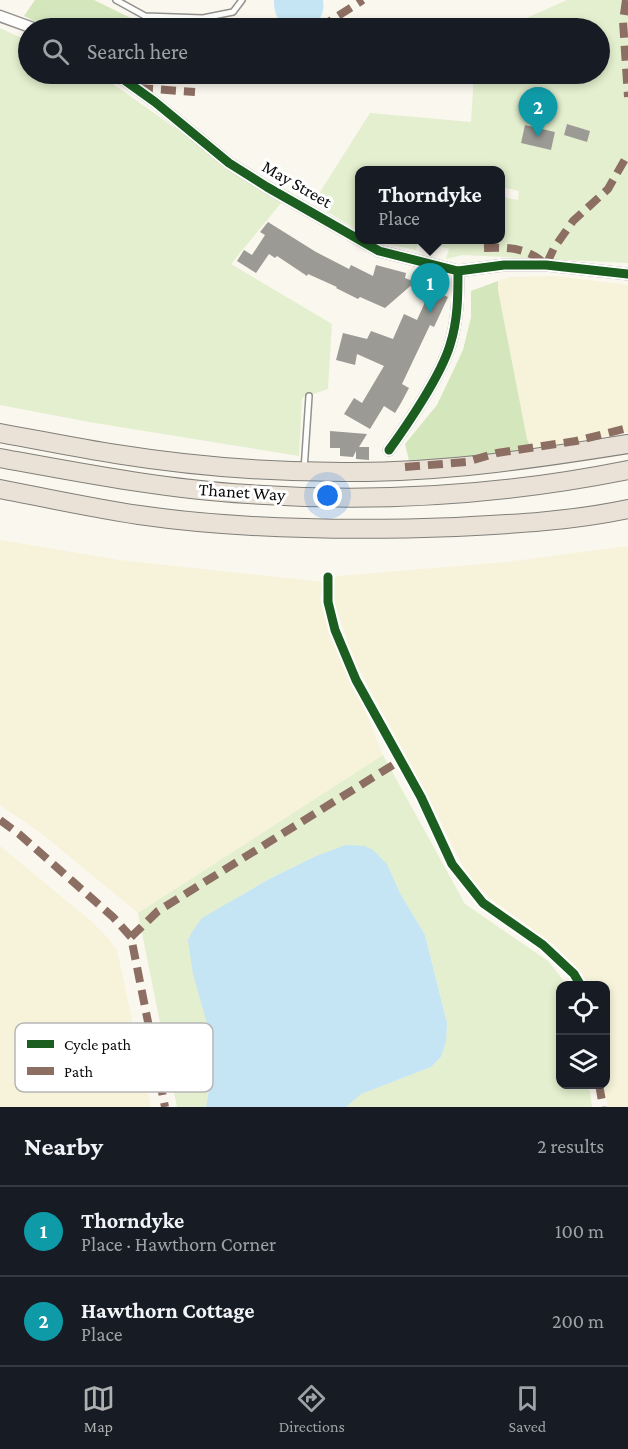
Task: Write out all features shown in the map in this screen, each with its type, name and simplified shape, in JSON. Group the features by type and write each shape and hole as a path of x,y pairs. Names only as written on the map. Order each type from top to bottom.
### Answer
{"highway":[{"path":"0,433 118,454 206,465 345,472 476,466 628,444"},
{"name":"Thanet Way","path":"0,458 164,485 247,494 296,496 443,495 520,487 628,471"},
{"name":"Thanet Way","path":"0,489 139,515 297,529 382,530 500,525 594,516 628,509"}],"street":[{"path":"0,16 18,23"},
{"name":"May Street","path":"130,84 229,163 355,237"},
{"name":"May Street","path":"367,244 379,251 458,271 504,265 546,265 628,274"},
{"path":"389,450 422,400 450,347 457,312 458,271"}],"lane":[{"path":"119,1 145,16 203,18 233,12 242,0"},
{"path":"304,471 309,396"}],"shaded area":[{"path":"556,276 628,285 628,432 532,450 527,439 498,281 509,277"},
{"path":"0,540 119,560 324,582 338,576 506,562 628,546 628,1107 608,1107 605,1089 610,1089 610,981 586,981 581,972 555,946 487,896 467,875 424,789 354,661 338,614 325,587 320,598 383,755 138,913 42,834 0,805"},
{"path":"0,846 91,921 117,950 133,1023 15,1023 15,1092 148,1092 151,1107 0,1107"}],"green space":[{"path":"35,0 94,0 131,18 28,18 24,16"},
{"path":"567,0 628,0 628,263 463,255 446,259 449,249 432,244 505,244 505,198 518,200 519,191 505,188 505,166 355,166 355,229 313,203 370,113 471,122 473,84 610,84 610,18 526,18","holes":["567,124 590,131 587,142 564,135","526,125 555,132 551,150 521,142"]},
{"path":"0,28 18,36 18,84 113,84 281,203 231,264 332,324 328,389 302,398 299,456 0,405"},
{"path":"388,244 418,244 416,250"},
{"path":"498,281 527,439 532,450 410,465 405,444 437,405 463,350 471,317 471,291"},
{"path":"383,755 465,904 548,961 564,981 556,981 556,1089 590,1089 592,1107 346,1107 360,1094 431,1067 441,1057 446,1042 447,1023 425,935 400,893 387,864 316,856 240,896 208,1023 160,1023 138,913"},
{"path":"174,1092 208,1092 206,1107 177,1107"}],"water":[{"path":"274,0 323,0 323,12 320,18 279,18"},
{"path":"346,845 364,846 373,850 387,864 400,893 425,935 447,1023 446,1042 441,1057 431,1067 361,1094 346,1107 206,1107 209,1092 213,1092 213,1023 207,1023 193,974 188,940 202,918 271,878 316,856"}],"building":[{"path":"567,124 590,131 587,142 564,135"},
{"path":"525,125 555,132 551,150 521,143"},
{"path":"268,222 316,252 349,269 351,265 373,276 376,265 406,273 405,278 415,282 385,308 360,297 358,299 308,274 307,276 277,256 275,258 269,254 256,273 237,261 244,250 252,255 265,235 260,232"},
{"path":"429,279 445,286 441,294 448,297 434,327 430,325 402,384 409,388 401,403 395,413 384,406 370,429 344,414 354,398 362,403 384,366 357,354 355,365 336,360 343,333 367,339 371,331 393,339 404,314 417,320 427,298 422,295"},
{"path":"330,431 367,434 359,447 369,447 369,460 356,459 356,451 353,457 340,456 340,448 330,448"}],"marked path":[{"path":"335,18 363,0"},
{"path":"626,0 623,21 628,97"},
{"path":"138,88 195,92"},
{"path":"484,248 509,248 525,251 546,265 554,248 573,221 608,189 628,154"},
{"path":"405,467 466,462 497,453 576,441 628,428"},
{"path":"131,937 158,911 401,760"},
{"path":"0,820 113,917 131,937 148,1023"},
{"path":"600,1089 603,1107"},
{"path":"162,1092 165,1107"}],"cycle path":[{"path":"130,84 229,163 355,237"},
{"path":"367,244 379,251 458,271 504,265 546,265 628,274"},
{"path":"389,450 423,399 446,357 456,317 458,271"},
{"path":"328,577 328,602 335,630 356,680 421,797 452,864 483,903 543,945 574,974 578,981"}],"place":[{"name":"Hawthorn Cottage","path":"538,137"},
{"name":"Thorndyke","path":"430,313"}]}
